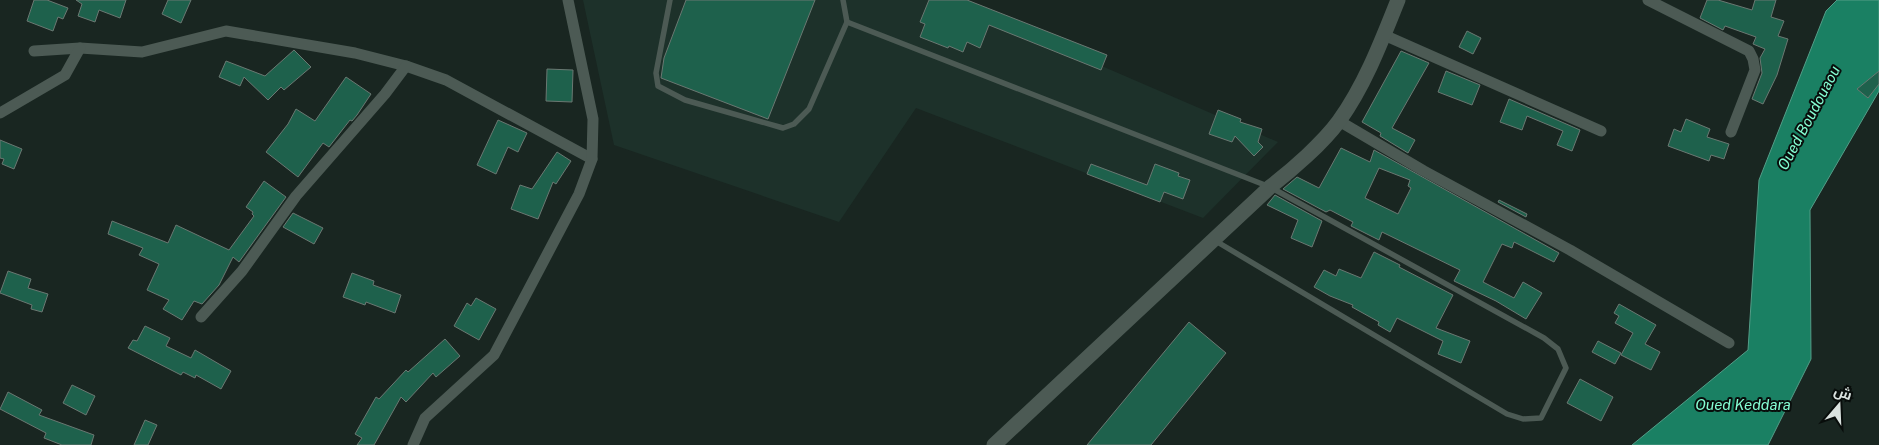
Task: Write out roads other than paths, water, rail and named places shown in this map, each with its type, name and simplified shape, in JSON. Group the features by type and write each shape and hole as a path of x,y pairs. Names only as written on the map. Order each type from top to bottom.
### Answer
{"main road":[{"path":"994,445 1270,187 1289,172 1339,121 1384,35 1398,0"}],"street":[{"path":"412,445 425,418 494,355 579,194 592,158 593,119 568,0"},
{"path":"1648,0 1749,51 1755,70 1731,132"},
{"path":"34,51 80,48 142,52 226,31 355,53 406,66 446,80 592,158"},
{"path":"1384,35 1601,131"},
{"path":"0,113 65,75 80,48"},
{"path":"201,317 242,271 296,196 385,94 406,66"},
{"path":"1339,121 1424,171 1570,250 1729,344"}],"lane":[{"path":"670,0 656,73 658,86 686,100 784,128 794,124 809,109 847,22 843,0"},
{"path":"847,22 1270,187 1544,338 1558,349 1566,368 1541,418 1523,419 1506,414 1214,240"}],"water":[{"name":"Oued Keddara","path":"1837,0 1879,0 1879,91 1810,210 1811,359 1768,445 1632,445 1748,350 1759,180 1826,11"}],"water label":[{"name":"Oued Boudouaou","path":"1809,118"}]}
